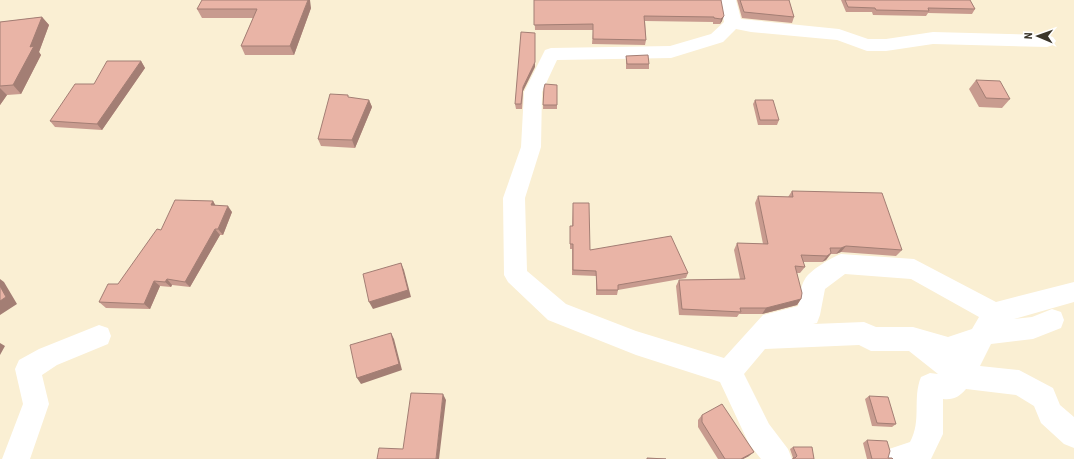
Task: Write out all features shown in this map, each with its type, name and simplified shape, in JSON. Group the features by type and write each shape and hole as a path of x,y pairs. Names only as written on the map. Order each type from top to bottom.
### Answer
{"street":[{"path":"728,0 733,23"},
{"path":"733,23 751,27 839,35 867,45 886,45 933,38 1047,41"},
{"path":"733,23 717,38 671,52 551,54 533,92 531,147 514,198 516,275 557,312 636,343 729,372 759,434 778,459"},
{"path":"729,372 772,323 808,315 814,284 841,264 914,269 986,328 1033,328 1052,320"},
{"path":"759,338 864,333 870,339 913,339 948,349 986,328 1074,292"},
{"path":"899,459 919,453 929,434 930,386 951,387 960,376 986,328"},
{"path":"16,459 36,404 28,370 48,357 99,336"},
{"path":"913,339 960,376 1019,383 1044,398 1050,414 1074,434"}],"building":[{"path":"202,0 308,0 290,46 241,46 257,9 197,9"},
{"path":"534,0 721,0 724,16 721,19 714,17 644,16 646,40 593,39 593,24 534,25"},
{"path":"740,0 789,0 794,17 744,12"},
{"path":"845,0 970,0 975,9 928,8 929,11 876,10 875,8 848,7"},
{"path":"42,17 30,47 34,46 13,85 0,86 0,22"},
{"path":"521,32 535,33 535,62 523,87 521,104 515,104"},
{"path":"648,55 649,64 627,64 626,56"},
{"path":"107,61 141,61 97,124 50,121 75,84 94,84"},
{"path":"976,80 1000,81 1010,99 986,98"},
{"path":"545,84 557,85 557,105 543,105"},
{"path":"330,94 348,95 348,97 369,100 352,140 318,139"},
{"path":"755,100 773,100 779,120 760,120"},
{"path":"792,191 882,193 902,250 846,246 841,248 830,248 831,253 827,256 801,255 805,267 795,266 802,293 801,299 766,308 740,308 741,312 682,309 679,280 745,279 737,243 768,244 758,196 793,197"},
{"path":"175,200 213,201 211,205 228,206 218,229 215,229 185,282 167,279 165,282 154,281 144,304 99,302 108,284 118,284 157,229 161,230"},
{"path":"573,203 589,203 590,250 671,236 688,273 618,285 618,290 597,290 596,271 573,270 573,244 570,244 570,226 573,226"},
{"path":"401,263 408,290 369,302 363,274"},
{"path":"0,286 6,297 0,301"},
{"path":"391,333 399,364 357,378 350,345"},
{"path":"411,393 443,394 436,459 377,459 379,448 403,449"},
{"path":"869,396 888,397 896,424 877,423"},
{"path":"722,404 754,452 741,459 725,459 702,422 702,415"},
{"path":"867,440 887,441 890,451 888,458 893,459 872,459"},
{"path":"793,447 812,447 814,459 793,459 797,456"}]}
